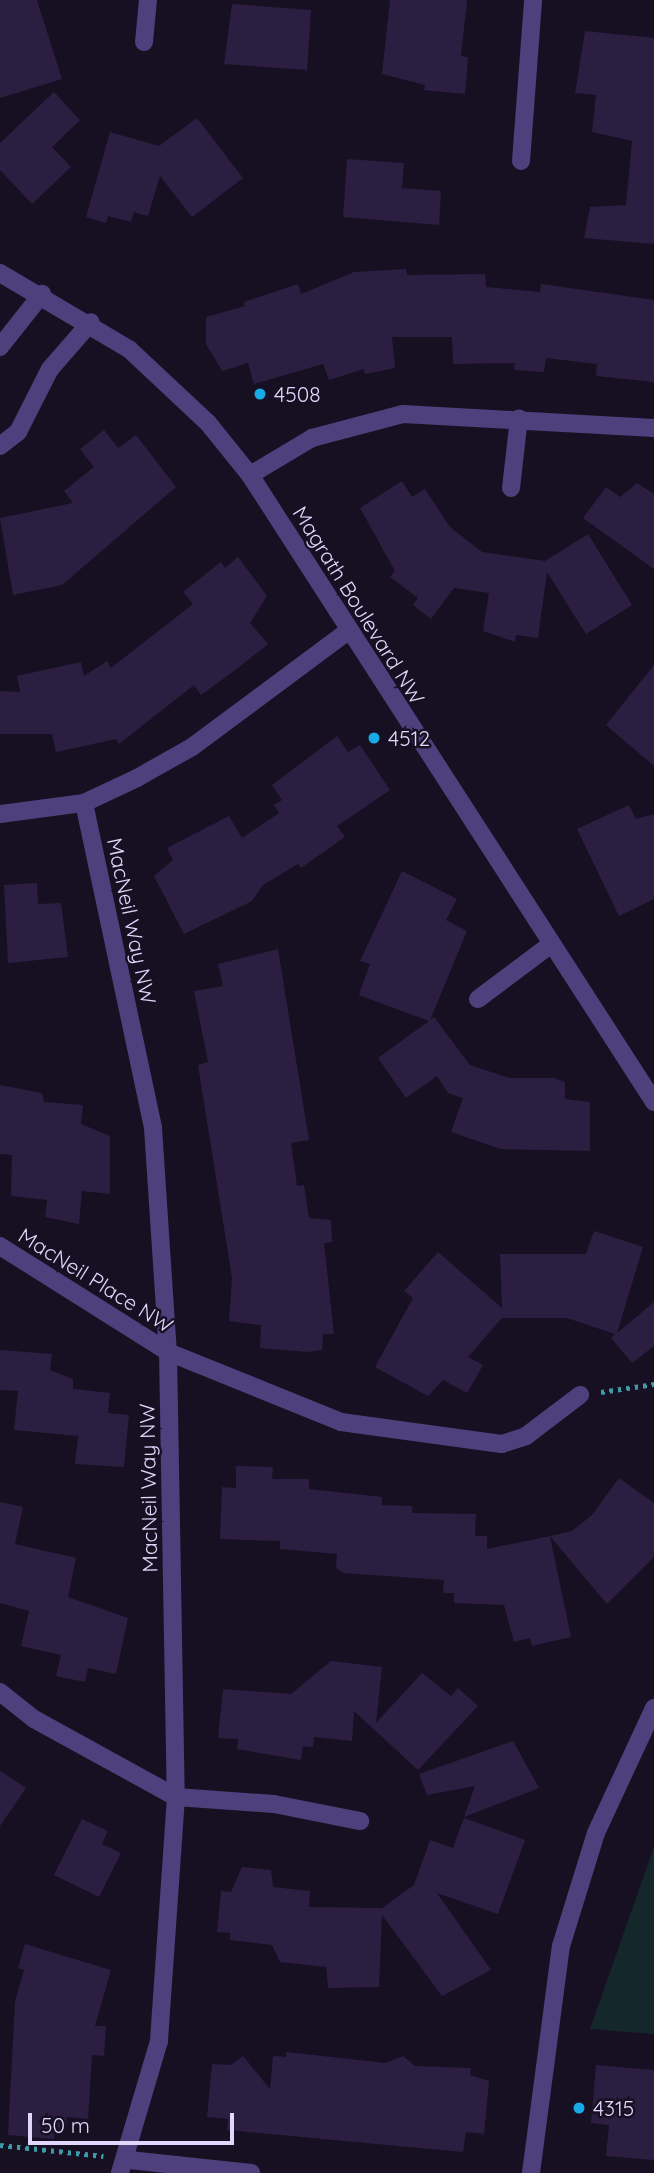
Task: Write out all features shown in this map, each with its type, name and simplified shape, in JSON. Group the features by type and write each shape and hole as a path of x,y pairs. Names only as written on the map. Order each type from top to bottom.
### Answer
{"street":[{"path":"144,42 148,0"},
{"path":"521,161 533,0"},
{"name":"Magrath Boulevard NW","path":"0,273 91,322 166,381 250,475 550,945 654,1102"},
{"path":"0,347 42,294"},
{"path":"0,446 18,432 50,369 91,322"},
{"path":"250,475 312,438 372,419 435,412 654,428"},
{"path":"511,488 519,418"},
{"path":"0,814 84,803 192,747 348,631"},
{"name":"MacNeil Way NW","path":"84,803 153,1128 168,1352 176,1797 159,2042 125,2166"},
{"path":"478,999 550,945"},
{"name":"MacNeil Place NW","path":"0,1246 168,1352 341,1422 446,1441 502,1444 526,1436 580,1395"},
{"path":"0,1692 34,1718 176,1797 274,1804 360,1821"},
{"path":"531,2173 561,1946 596,1833 654,1708"},
{"path":"125,2166 251,2173"}],"path":[{"path":"580,1395 654,1384"},
{"path":"0,2145 125,2166"}],"green space":[{"path":"654,1847 654,2034 590,2029"}],"building":[{"path":"0,0 37,0 62,79 0,98"},
{"path":"390,0 467,0 461,56 468,57 465,94 424,90 425,85 382,74"},
{"path":"232,4 311,10 307,70 224,64"},
{"path":"585,31 654,38 654,244 584,238 590,207 626,205 632,141 592,132 596,95 575,93"},
{"path":"54,92 80,120 52,147 71,167 32,204 0,170 0,143"},
{"path":"197,118 243,178 192,217 160,176 148,216 134,212 131,222 108,216 106,223 86,217 110,132 159,146"},
{"path":"347,159 404,163 402,188 441,191 439,225 343,217"},
{"path":"406,269 407,275 485,274 486,287 540,292 541,284 654,300 654,382 596,376 597,364 546,358 544,372 514,370 515,363 453,364 452,337 392,337 395,368 365,374 364,369 329,380 323,364 254,384 248,363 222,371 206,344 206,317 245,306 244,302 298,284 301,294 354,272"},
{"path":"104,430 118,448 136,435 176,487 62,585 13,595 0,518 73,503 64,491 94,467 80,449"},
{"path":"402,481 412,497 425,489 450,527 482,552 545,561 588,534 632,605 586,634 547,572 538,638 516,635 515,642 483,631 489,593 454,588 431,619 413,605 418,598 390,577 395,571 360,508"},
{"path":"637,483 654,494 654,569 583,518 606,487 620,497"},
{"path":"238,557 267,596 250,623 268,644 238,668 201,695 194,685 119,744 116,739 56,752 52,734 0,734 0,691 20,692 17,676 81,662 84,676 107,661 111,668 193,604 183,592 221,562 225,568"},
{"path":"654,665 654,766 606,725"},
{"path":"337,736 348,752 360,745 390,790 337,826 345,837 301,868 298,864 263,885 252,901 184,934 154,876 173,860 167,848 229,816 242,838 279,813 274,805 282,800 272,785"},
{"path":"629,805 636,819 654,814 654,899 619,916 577,829"},
{"path":"402,871 457,899 446,920 467,931 430,1020 434,1017 470,1065 509,1078 554,1078 565,1082 565,1099 590,1102 590,1151 501,1149 451,1132 463,1098 448,1093 437,1076 406,1098 378,1058 429,1021 359,995 370,964 360,961"},
{"path":"37,883 38,904 61,903 68,957 8,963 4,885"},
{"path":"278,949 309,1140 291,1143 297,1186 304,1185 309,1218 331,1220 332,1242 324,1243 334,1334 323,1334 322,1350 307,1352 260,1348 261,1325 229,1321 232,1278 198,1065 208,1062 194,991 223,986 218,964"},
{"path":"0,1085 42,1093 44,1102 83,1105 81,1124 110,1136 110,1194 82,1191 79,1224 45,1217 47,1200 11,1196 12,1155 0,1154"},
{"path":"594,1231 643,1247 617,1333 654,1302 654,1346 632,1363 611,1338 615,1334 567,1318 502,1318 468,1357 483,1365 467,1393 443,1380 428,1396 375,1367 413,1298 404,1291 438,1252 502,1308 500,1254 586,1254"},
{"path":"0,1350 52,1354 50,1370 73,1379 73,1389 110,1393 108,1413 129,1415 124,1467 75,1464 78,1436 14,1430 18,1391 0,1390"},
{"path":"236,1466 273,1467 272,1479 309,1479 309,1489 382,1497 382,1505 412,1506 412,1513 476,1514 475,1536 487,1536 487,1549 550,1536 571,1637 532,1646 530,1638 514,1642 504,1605 454,1603 454,1593 443,1593 444,1580 344,1573 336,1568 337,1554 280,1549 280,1541 220,1539 222,1487 236,1488"},
{"path":"619,1478 654,1503 654,1557 607,1604 550,1536 572,1531 592,1515"},
{"path":"0,1502 23,1507 15,1544 76,1558 68,1597 128,1618 116,1674 88,1668 85,1682 56,1676 61,1655 21,1646 29,1611 0,1603"},
{"path":"331,1661 382,1667 376,1723 422,1673 451,1696 458,1688 478,1706 418,1770 354,1711 352,1741 314,1737 313,1747 303,1746 301,1760 237,1749 238,1739 218,1738 223,1689 291,1694"},
{"path":"513,1741 539,1788 464,1817 475,1786 427,1795 419,1774"},
{"path":"0,1771 26,1788 0,1826"},
{"path":"464,1818 525,1840 498,1914 437,1893 491,1970 442,1996 382,1915 379,1987 328,1988 326,1967 280,1962 272,1945 230,1940 230,1933 217,1932 221,1891 231,1892 242,1867 271,1870 273,1887 310,1891 309,1907 382,1908 414,1885 430,1840 453,1848"},
{"path":"82,1819 108,1831 102,1844 121,1853 99,1897 54,1875"},
{"path":"25,1944 111,1970 95,2026 106,2026 104,2056 92,2055 88,2119 67,2117 66,2129 55,2128 54,2139 8,2135 15,2002 24,1970 18,1968"},
{"path":"286,2052 386,2063 403,2056 415,2066 471,2068 470,2075 489,2081 484,2134 466,2132 463,2152 227,2130 228,2119 207,2117 212,2064 231,2065 243,2056 270,2089 273,2056 286,2057"},
{"path":"596,2065 654,2070 654,2160 606,2156 609,2125 591,2123"}],"place":[{"name":"4508","path":"260,394"},
{"name":"4512","path":"374,738"},
{"name":"4315","path":"579,2108"}]}
